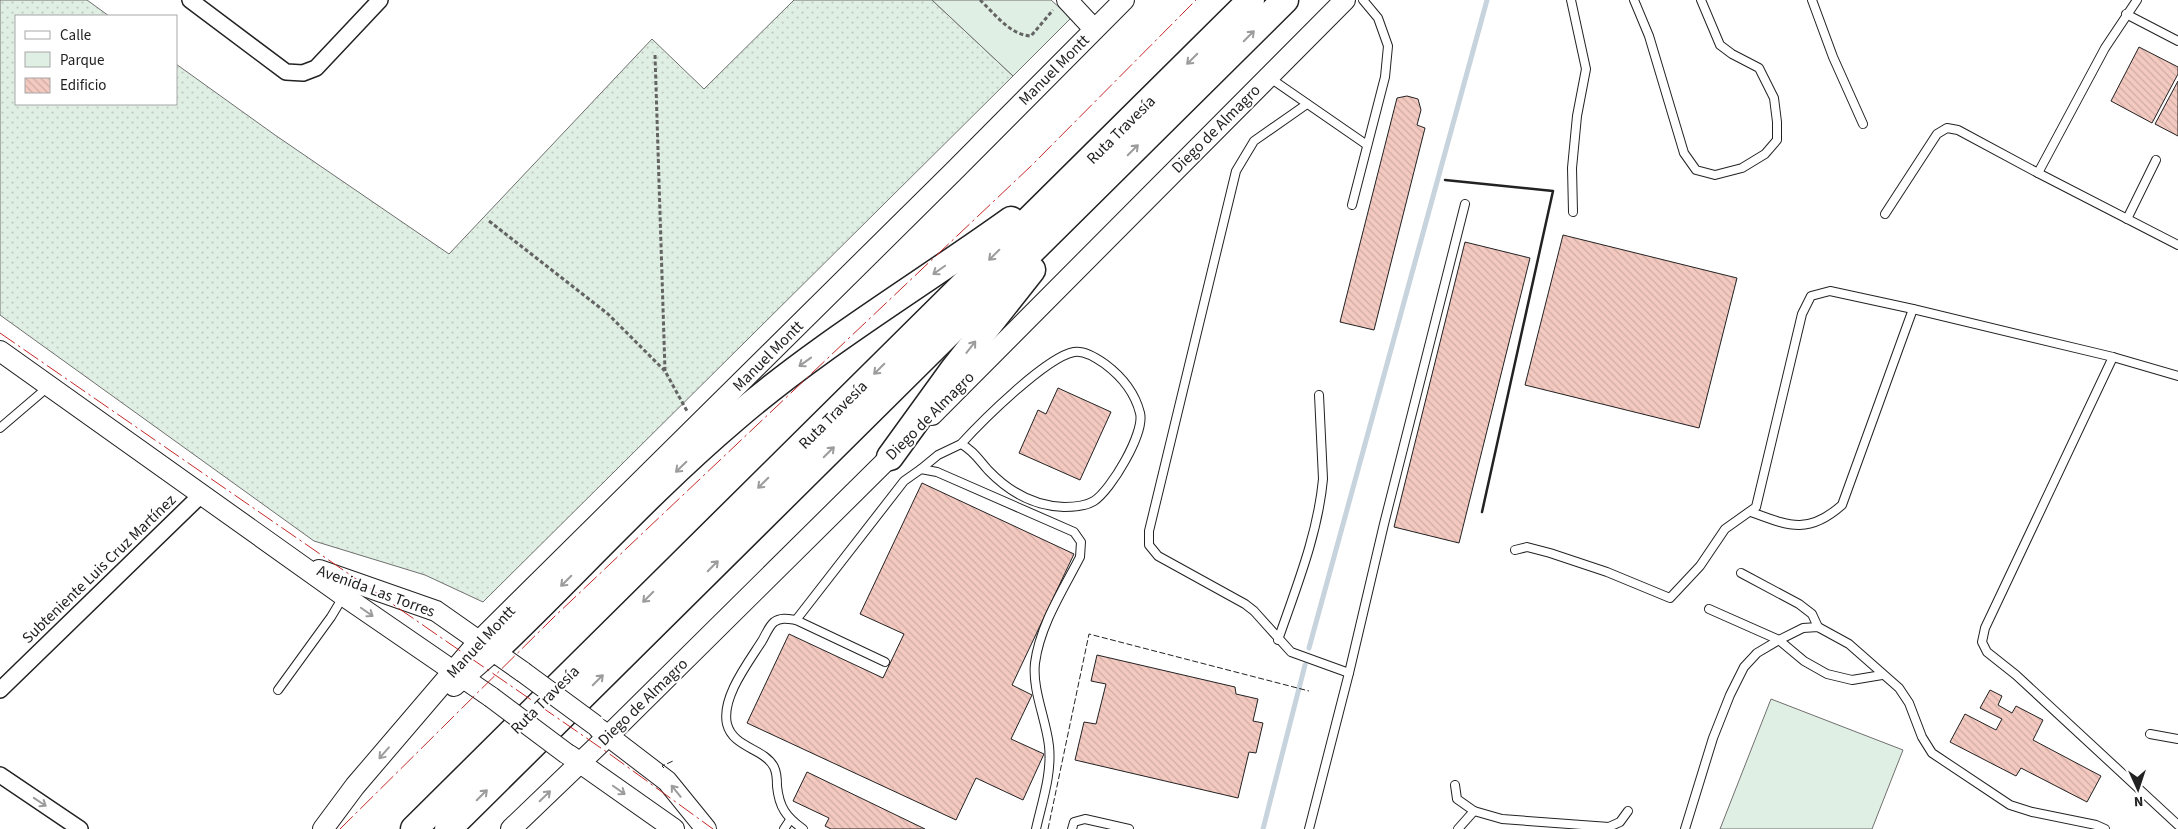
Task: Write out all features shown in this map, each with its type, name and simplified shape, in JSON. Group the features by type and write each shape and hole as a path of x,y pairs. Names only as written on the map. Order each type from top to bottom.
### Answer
{"highway":[{"name":"Ruta Travesía","path":"448,829 1089,178 1251,0"},
{"name":"Ruta Travesía","path":"414,829 1089,178 1285,0"},
{"path":"890,457 954,370 1089,178"},
{"path":"487,646 734,418 783,379 950,263 1089,178"}],"main road":[{"name":"Manuel Montt","path":"323,829 355,786 417,716 487,646 695,428 1124,0"},
{"name":"Diego de Almagro","path":"511,829 574,758 602,730 890,457 1345,0"},
{"path":"1061,4 1094,29"},
{"name":"Avenida Las Torres","path":"0,351 344,596 459,674 674,829"},
{"name":"Avenida Las Torres","path":"299,563 436,611 602,730 667,781 706,829"}],"street":[{"path":"190,0 286,72 303,73 316,68 380,0"},
{"name":"Subteniente Luis Cruz Martínez","path":"0,690 202,494"},
{"path":"0,775 80,829"}],"lane":[{"path":"1352,205 1384,77 1388,46 1378,18 1363,0"},
{"path":"1570,0 1586,70 1577,116 1572,159 1574,212"},
{"path":"1634,0 1649,36 1684,153 1696,170 1715,175 1742,168 1766,154 1777,140 1777,122 1774,98 1759,68 1732,54 1720,45 1701,0"},
{"path":"1812,0 1863,124"},
{"path":"2038,173 2105,48 2136,0"},
{"path":"2126,14 2178,41"},
{"path":"1268,77 1367,145"},
{"path":"1307,104 1254,141 1236,171 1148,531 1149,545 1158,556 1254,610 1290,652 1349,674"},
{"path":"1885,214 1937,134 1947,128 1958,130 2178,245"},
{"path":"2127,219 2156,160"},
{"path":"1309,829 1465,204"},
{"path":"1516,550 1527,548 1550,553 1607,572 1670,598 1714,549 1725,530 1756,507 1802,314 1812,296 1830,291 2113,357 2178,376"},
{"path":"1751,512 1787,525 1801,525 1812,524 1828,517 1842,504 1913,309"},
{"path":"796,620 904,481 938,455 960,444 985,416 1059,357 1076,351 1098,358 1117,374 1131,392 1141,414 1139,433 1129,454 1107,487 1094,501 1081,506 1056,506 1027,498 1009,489 969,448 960,444"},
{"path":"2113,357 1985,628 1982,642 1987,652 2016,675 2178,825"},
{"path":"0,428 50,386"},
{"path":"1278,640 1306,557 1322,492 1323,479 1318,394"},
{"path":"921,469 937,472 1074,532 1081,542 1080,557 1040,639 1035,665 1037,688 1049,745 1050,769 1036,829"},
{"path":"1741,573 1799,604 1812,614 1818,627"},
{"path":"278,690 344,596"},
{"path":"1709,609 1779,640 1804,662 1828,674 1852,680 1882,675"},
{"path":"803,829 790,820 782,810 778,798 774,766 731,735 726,719 729,700 740,676 774,622 785,618 796,620 885,662"},
{"path":"1685,829 1713,738 1730,695 1744,667 1757,653 1779,640 1803,628 1818,627 1849,644 1899,688 1909,703 1922,737 1932,753 2010,804 2032,812 2105,829"},
{"path":"2150,734 2178,739"},
{"path":"1455,785 1457,799 1474,811 1502,818 1609,827 1620,822 1628,811"},
{"path":"1458,829 1474,811"},
{"path":"1072,829 1074,822 1085,819 1129,829"},
{"path":"784,829 790,820"}],"path":[{"path":"980,0 1021,36 1031,36 1061,4"},
{"path":"655,55 665,371"},
{"path":"489,221 608,314 665,371 695,428"}],"green space":[{"path":"0,0 87,0 108,15 15,15 15,105 178,105 178,65 275,135 449,254 652,39 704,89 794,0 932,0 1013,76 483,602 425,575 314,541 0,315"},
{"path":"932,0 1051,0 1071,18 1013,76"},
{"path":"1771,699 1903,750 1872,829 1720,829"}],"building":[{"path":"2139,47 2178,67 2178,74 2152,123 2111,101"},
{"path":"2178,81 2178,136 2155,124"},
{"path":"1407,96 1418,99 1421,110 1417,125 1425,128 1374,330 1340,322 1397,98"},
{"path":"1563,235 1737,278 1699,428 1525,385"},
{"path":"1465,242 1530,258 1459,543 1394,527"},
{"path":"1058,388 1111,412 1080,480 1019,453 1038,410 1046,414"},
{"path":"922,483 1074,554 1012,685 1032,695 1011,739 1044,754 1023,800 976,778 956,820 747,723 789,634 883,678 904,634 860,614"},
{"path":"1097,655 1235,687 1236,694 1258,699 1253,721 1263,723 1256,753 1249,752 1238,798 1075,760 1084,722 1096,724 1106,684 1091,681"},
{"path":"1990,690 2002,696 1998,705 2012,713 2016,706 2043,720 2033,740 2101,776 2087,802 2021,768 2016,776 1950,742 1965,714 1996,730 2002,719 1980,708"},
{"path":"807,772 925,829 831,829 825,826 829,818 793,801"}],"waterway":[{"path":"1309,648 1487,0"},
{"path":"1263,829 1305,665"}],"fence":[{"path":"1048,829 1089,634 1309,691"},
{"path":"664,768 662,766 673,761"}],"wall":[{"path":"1445,180 1553,191 1482,512"}],"power":[{"path":"340,829 554,617 1031,166 1196,0"},
{"path":"0,333 611,755 713,829"}]}
